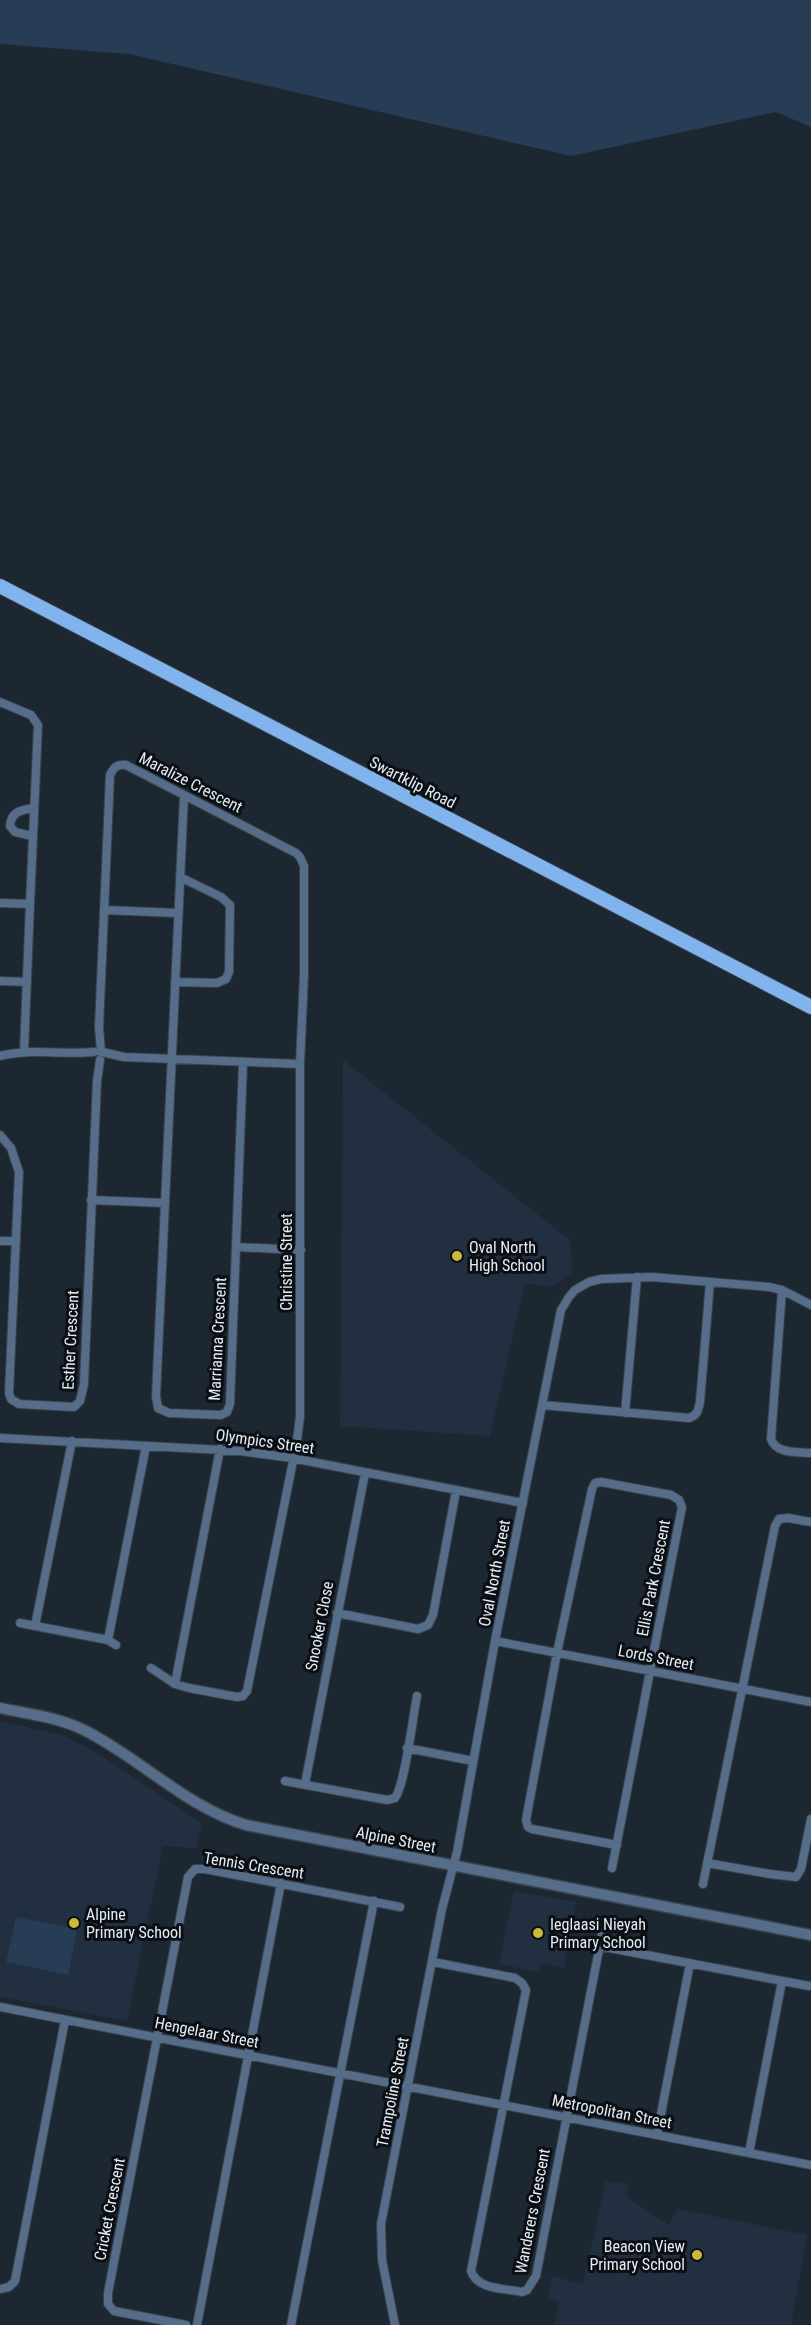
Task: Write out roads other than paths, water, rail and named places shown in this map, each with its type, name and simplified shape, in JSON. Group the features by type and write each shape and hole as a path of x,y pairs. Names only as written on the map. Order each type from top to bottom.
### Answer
{"main road":[{"name":"Swartklip Road","path":"0,586 811,1007"}],"street":[{"path":"0,702 31,716 38,724 24,1051"},
{"name":"Maralize Crescent","path":"98,1056 110,775 118,765 126,765 296,853 303,861 304,975 300,1064"},
{"name":"Marrianna Crescent","path":"184,796 156,1396 158,1408 163,1411 218,1416 224,1414 228,1408 243,1063"},
{"path":"33,836 15,832 10,826 11,818 16,812 34,808"},
{"path":"175,982 217,983 226,979 229,972 230,905 221,897 180,877"},
{"path":"0,903 30,904"},
{"path":"104,910 177,913"},
{"path":"0,981 27,982"},
{"path":"0,1056 24,1051 300,1064"},
{"name":"Esther Crescent","path":"0,1135 11,1148 19,1172 9,1393 11,1399 19,1404 74,1407 80,1401 84,1384 98,1056"},
{"name":"Christine Street","path":"175,1684 237,1697 243,1696 247,1691 300,1416 300,1064"},
{"path":"91,1200 164,1203"},
{"path":"0,1241 16,1241"},
{"path":"236,1247 301,1250"},
{"path":"625,1413 636,1276 761,1286 782,1290 811,1305"},
{"name":"Oval North Street","path":"452,1866 561,1310 575,1290 589,1282 636,1276"},
{"path":"542,1405 689,1418 698,1413 711,1282"},
{"path":"782,1290 771,1438 774,1446 781,1450 811,1453"},
{"name":"Olympics Street","path":"0,1438 220,1449 292,1458 523,1503"},
{"path":"35,1626 72,1441"},
{"path":"20,1623 112,1643 146,1446"},
{"path":"151,1668 175,1684 220,1449"},
{"name":"Snooker Close","path":"305,1784 364,1473"},
{"name":"Ellis Park Crescent","path":"557,1653 593,1486 601,1482 671,1495 679,1500 681,1512 650,1671"},
{"path":"337,1613 418,1629 428,1625 433,1615 456,1491"},
{"path":"703,1884 775,1526 779,1520 788,1518 811,1522"},
{"name":"Lords Street","path":"495,1641 811,1702"},
{"path":"557,1653 526,1824 532,1829 617,1845"},
{"path":"612,1868 650,1671"},
{"path":"285,1780 392,1800 400,1790 417,1696"},
{"name":"Alpine Street","path":"0,1708 57,1720 85,1731 204,1807 235,1821 452,1866 811,1935"},
{"path":"407,1748 473,1761"},
{"path":"707,1863 796,1876 801,1869 811,1819"},
{"name":"Trampoline Street","path":"395,2325 382,2260 380,2236 452,1866"},
{"name":"Tennis Crescent","path":"156,2038 188,1877 195,1869 206,1869 400,1907"},
{"path":"197,2325 281,1883"},
{"path":"291,2325 374,1901"},
{"path":"566,2117 603,1929"},
{"path":"600,1946 809,1986"},
{"path":"433,1962 515,1978 526,1990 504,2105"},
{"path":"657,2135 690,1963"},
{"path":"749,2153 782,1981"},
{"name":"Hengelaar Street","path":"0,2007 408,2087"},
{"path":"0,2289 9,2287 15,2281 65,2020"},
{"name":"Cricket Crescent","path":"156,2038 108,2293 108,2304 114,2311 186,2325"},
{"name":"Metropolitan Street","path":"408,2087 811,2165"},
{"name":"Wanderers Crescent","path":"504,2105 471,2271 474,2279 483,2285 522,2292 533,2284 566,2117"}],"place":[{"name":"Oval North High School","path":"457,1256"},
{"name":"Alpine Primary School","path":"74,1923"},
{"name":"Ieglaasi Nieyah Primary School","path":"538,1933"},
{"name":"Beacon View Primary School","path":"697,2255"}]}
